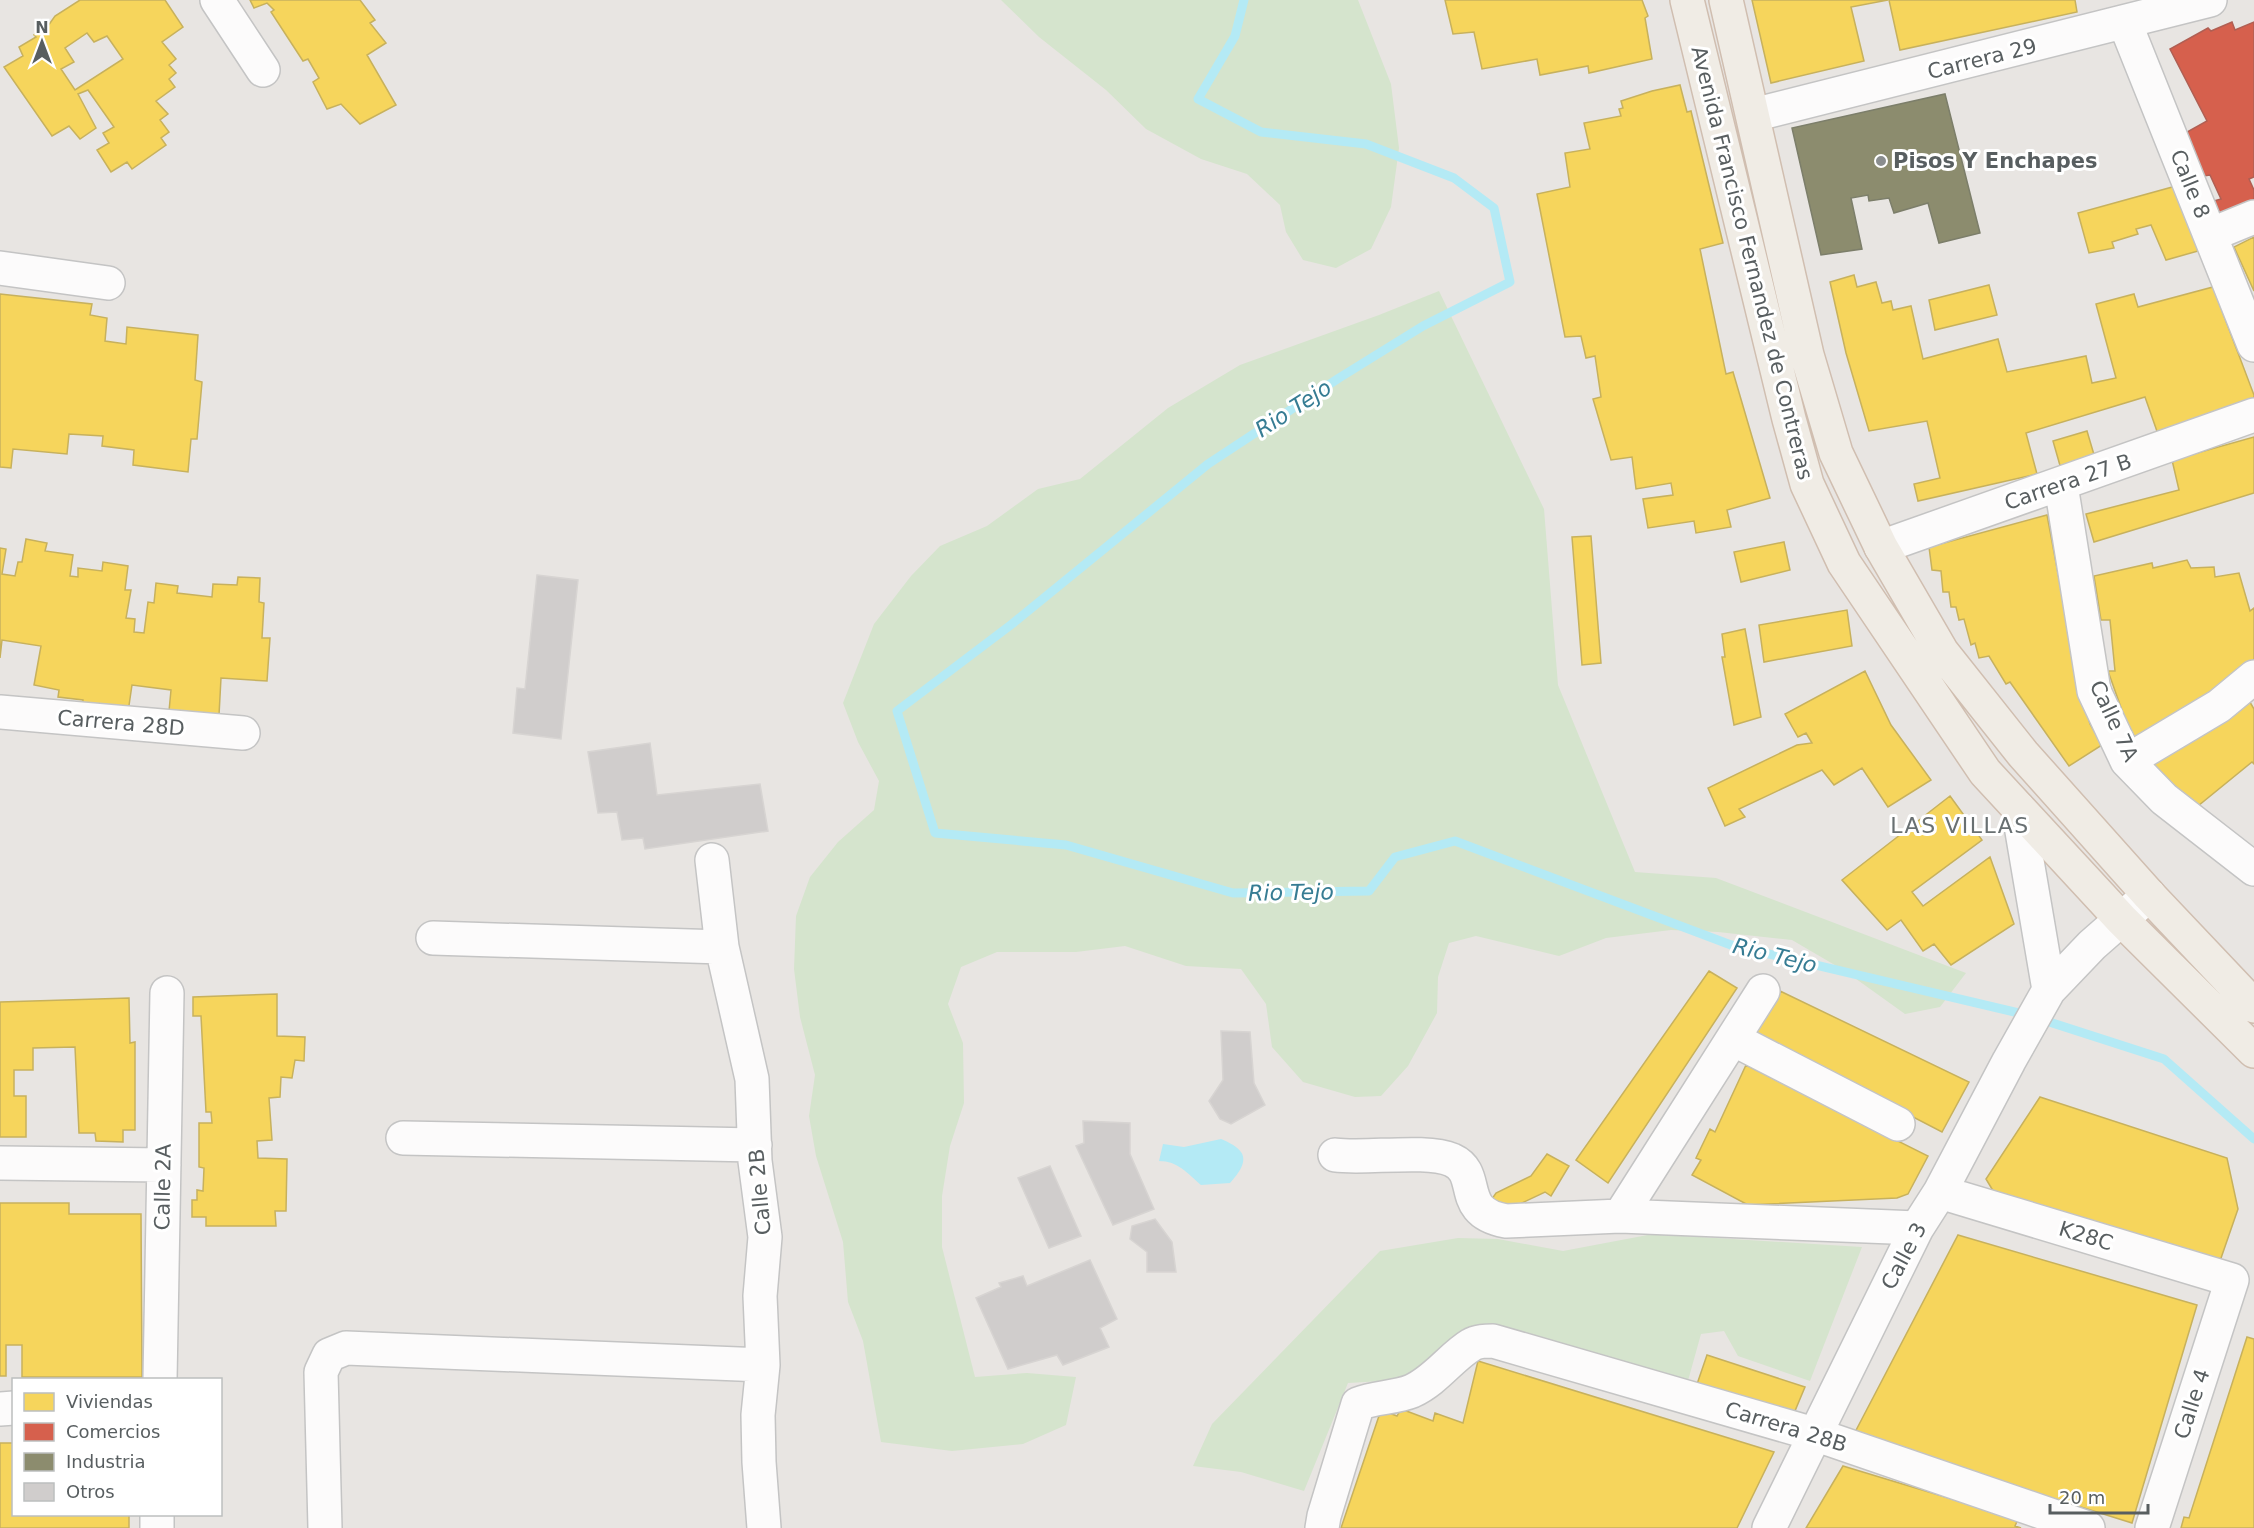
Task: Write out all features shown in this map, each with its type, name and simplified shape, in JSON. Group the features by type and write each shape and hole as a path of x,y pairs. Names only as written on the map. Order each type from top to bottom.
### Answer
{"main road":[{"name":"Avenida Francisco Fernandez de Contreras","path":"1687,0 1783,396 1807,484 1844,563 1985,772 2122,920 2254,1051"},
{"name":"Avenida Francisco Fernandez de Contreras","path":"1726,0 1807,355 1836,453 1881,547 1942,651 2023,754 2149,895 2254,1006"}],"street":[{"path":"217,0 263,70"},
{"name":"Carrera 29","path":"1753,115 2126,23 2210,0"},
{"name":"Calle 8","path":"2126,23 2254,345"},
{"path":"2210,235 2254,217"},
{"path":"0,268 108,283"},
{"name":"Carrera 27 B","path":"1881,547 2254,415"},
{"name":"Calle 7A","path":"2061,485 2094,691 2127,761 2164,799 2250,861"},
{"path":"2127,761 2219,706 2254,677"},
{"name":"Carrera 28D","path":"0,712 243,733"},
{"path":"2018,808 2046,994"},
{"name":"Calle 2B","path":"712,860 722,947 752,1079 755,1145 765,1237 760,1296 763,1365 758,1414 764,1528"},
{"name":"Calle 3","path":"1769,1528 1917,1228 1940,1192 2046,994 2092,945 2149,895"},
{"path":"433,938 722,947"},
{"path":"1620,1216 1763,991"},
{"name":"Calle 2A","path":"160,1378 167,993"},
{"path":"1733,1039 1898,1124"},
{"path":"403,1138 755,1145"},
{"path":"1335,1155 1429,1156 1450,1160 1462,1166 1468,1176 1470,1191 1481,1211 1492,1219 1506,1221 1620,1216 1917,1228"},
{"path":"0,1163 164,1165"},
{"name":"K28C","path":"1940,1192 2232,1280"},
{"name":"Calle 4","path":"2152,1528 2232,1280"},
{"name":"Carrera 28B","path":"1322,1528 1358,1404 1370,1399 1411,1391 1442,1371 1471,1344 1481,1341 1493,1341 1814,1434 2088,1528"},
{"path":"325,1528 321,1371 329,1355 346,1348 763,1365"}],"green space":[{"path":"1001,0 1358,0 1391,84 1399,148 1391,207 1371,249 1336,268 1303,260 1286,232 1280,205 1247,174 1201,159 1146,129 1106,90 1039,37"},
{"path":"1439,291 1544,509 1558,685 1635,872 1716,878 1966,973 1940,1007 1905,1014 1845,971 1792,940 1718,932 1671,930 1606,938 1559,956 1476,936 1449,943 1438,977 1437,1013 1408,1066 1381,1096 1355,1097 1303,1082 1272,1047 1266,1004 1241,969 1186,966 1125,946 1076,952 997,952 961,967 948,1004 963,1043 964,1103 950,1146 942,1196 942,1247 975,1377 1027,1373 1076,1377 1066,1425 1023,1444 952,1451 881,1442 863,1341 848,1302 843,1242 816,1156 809,1116 815,1075 800,1017 794,969 796,916 810,877 838,842 874,810 879,781 858,742 843,703 874,624 911,576 940,546 987,526 1038,489 1080,479 1168,408 1240,365"},
{"path":"1653,1234 1862,1247 1810,1381 1738,1356 1724,1331 1701,1334 1686,1388 1480,1329 1418,1379 1348,1383 1304,1491 1241,1472 1193,1466 1212,1424 1380,1251 1458,1238 1498,1239 1563,1251"}],"water":[{"path":"1221,1139 1237,1147 1243,1157 1241,1168 1230,1183 1201,1185 1177,1165 1159,1161 1163,1144 1184,1147"}],"building: Viviendas":[{"path":"80,0 165,0 183,27 162,42 176,59 169,65 176,73 169,79 175,87 156,101 168,114 160,120 169,132 161,138 166,145 132,169 127,162 111,172 97,150 109,143 103,133 114,127 88,90 78,94 96,128 80,139 69,126 52,136 4,67 23,56 19,47 36,37 34,35 48,26 55,16","holes":["87,33 94,42 107,36 123,59 75,90 61,69 74,62 65,48"]},
{"path":"250,0 360,0 375,20 370,23 386,43 367,55 396,105 360,124 341,104 327,109 313,82 319,78 308,59 303,61 271,12 274,10 267,3 254,8"},
{"path":"1445,0 1642,0 1648,16 1645,18 1652,59 1589,73 1588,66 1540,75 1537,59 1482,69 1474,32 1453,34"},
{"path":"1752,0 1888,0 1851,7 1864,61 1771,83"},
{"path":"1889,0 2075,0 2077,12 1900,50"},
{"path":"1680,85 1687,112 1691,111 1723,243 1700,249 1726,374 1733,372 1770,498 1727,510 1731,527 1696,533 1694,521 1648,528 1643,499 1673,495 1671,483 1636,489 1632,457 1611,460 1593,399 1601,397 1595,356 1586,358 1581,336 1565,337 1537,194 1570,187 1565,153 1590,149 1584,123 1621,116 1619,109 1623,108 1621,101"},
{"path":"2176,186 2198,251 2166,260 2151,225 2136,229 2138,234 2112,242 2114,248 2089,253 2078,213"},
{"path":"2254,237 2254,291 2234,247"},
{"path":"1854,275 1857,287 1876,282 1882,303 1891,301 1893,310 1911,306 1923,359 1998,339 2007,372 2086,356 2092,383 2116,378 2096,304 2134,294 2138,307 2213,287 2254,395 2254,404 2159,437 2145,397 2026,433 2037,474 1918,501 1914,484 1940,478 1927,421 1869,431 1846,353 1830,282"},
{"path":"1989,285 1997,315 1935,330 1929,300"},
{"path":"0,294 92,304 90,315 107,318 105,341 126,344 127,327 198,335 195,380 202,382 197,439 191,439 188,472 133,465 134,450 102,446 103,436 69,434 67,454 13,449 11,468 0,467"},
{"path":"2087,431 2095,458 2061,469 2053,441"},
{"path":"2254,437 2254,493 2094,542 2086,514 2179,490 2172,460"},
{"path":"2047,515 2078,679 2090,724 2102,745 2069,766 2010,682 2006,684 1989,656 1979,658 1975,643 1971,645 1964,619 1959,620 1956,607 1951,607 1949,592 1943,592 1941,571 1932,570 1929,547"},
{"path":"1591,536 1601,663 1582,665 1572,537"},
{"path":"26,539 47,543 45,551 73,555 70,576 78,577 78,568 102,571 103,562 128,566 125,590 131,590 126,618 135,619 134,632 144,633 148,602 154,603 156,583 178,586 177,593 212,597 213,584 237,585 238,577 260,578 259,602 264,603 262,638 270,638 267,681 221,678 219,715 168,722 171,690 132,685 127,719 82,712 83,700 58,697 59,690 34,685 41,646 2,640 0,658 0,548 6,549 2,574 15,576 18,562 22,562"},
{"path":"1784,542 1790,570 1741,582 1734,552"},
{"path":"2187,560 2191,568 2214,567 2215,577 2239,573 2250,611 2254,608 2254,664 2138,746 2123,722 2125,719 2108,671 2115,671 2110,620 2101,620 2094,576 2152,563 2153,568"},
{"path":"1847,610 1852,646 1764,662 1759,625"},
{"path":"1745,629 1761,717 1734,725 1722,657 1725,657 1722,634"},
{"path":"1865,671 1891,725 1931,780 1888,807 1862,768 1834,785 1822,770 1739,809 1745,817 1725,826 1708,788 1797,745 1812,743 1806,733 1798,737 1785,714"},
{"path":"2247,697 2254,709 2254,764 2252,762 2193,810 2141,763"},
{"path":"1950,796 1982,840 1912,892 1923,906 1990,857 2014,924 1951,965 1934,944 1923,951 1901,920 1887,930 1842,880"},
{"path":"1709,971 1737,988 1608,1183 1576,1160"},
{"path":"1780,991 1969,1082 1942,1132 1755,1035"},
{"path":"277,994 277,1036 305,1037 304,1061 295,1060 292,1078 281,1077 280,1097 269,1098 272,1140 257,1141 258,1158 287,1159 286,1211 275,1211 276,1226 206,1226 206,1217 192,1217 192,1200 197,1200 197,1190 203,1191 204,1168 199,1167 199,1123 212,1123 211,1112 206,1112 201,1016 193,1016 193,997"},
{"path":"129,998 130,1043 135,1042 135,1130 123,1130 123,1142 96,1141 95,1133 79,1133 75,1047 33,1048 33,1070 14,1070 14,1096 26,1096 26,1137 0,1137 0,1002"},
{"path":"1746,1065 1928,1156 1908,1194 1897,1198 1748,1205 1692,1175 1701,1160 1696,1158 1710,1129 1715,1132"},
{"path":"2040,1097 2227,1158 2238,1209 2220,1261 1995,1194 1986,1179"},
{"path":"1547,1154 1569,1166 1551,1196 1545,1192 1501,1213 1487,1206 1496,1193 1531,1176"},
{"path":"0,1203 69,1203 69,1214 141,1214 142,1377 22,1377 22,1345 6,1345 6,1376 0,1376"},
{"path":"1958,1235 2197,1305 2132,1523 1853,1436"},
{"path":"2247,1337 2254,1339 2254,1528 2181,1528 2184,1517 2189,1518"},
{"path":"1707,1355 1805,1387 1792,1418 1695,1390"},
{"path":"1478,1361 1774,1452 1737,1528 1341,1528 1381,1410 1397,1416 1401,1409 1433,1421 1435,1413 1463,1423"},
{"path":"0,1443 12,1443 12,1516 129,1516 129,1528 0,1528"},
{"path":"1843,1466 2018,1519 2015,1526 2021,1528 1806,1528"}],"building: Comercios":[{"path":"2232,22 2235,30 2254,22 2254,177 2249,179 2254,190 2254,202 2221,215 2214,201 2221,199 2210,175 2204,176 2187,132 2207,121 2170,49 2208,28 2211,31"}],"building: Industria":[{"name":"Pisos Y Enchapes","path":"1945,94 1980,233 1939,243 1928,203 1894,213 1889,198 1869,201 1868,195 1851,198 1862,249 1821,255 1792,128"}],"building: Otros":[{"path":"537,575 578,580 561,739 513,733 517,688 525,689"},
{"path":"650,743 657,795 760,784 768,831 645,849 643,838 622,840 617,812 598,813 588,752"},
{"path":"1221,1031 1250,1032 1254,1083 1265,1105 1231,1124 1220,1119 1209,1101 1223,1080"},
{"path":"1083,1121 1130,1123 1130,1154 1154,1209 1113,1225 1076,1146 1084,1143"},
{"path":"1050,1166 1081,1236 1049,1248 1018,1178"},
{"path":"1155,1219 1172,1242 1176,1272 1147,1272 1147,1252 1130,1239 1132,1226"},
{"path":"1090,1260 1117,1319 1100,1328 1109,1347 1063,1365 1057,1355 1008,1369 976,1298 1001,1287 999,1283 1023,1276 1027,1286"}],"waterway":[{"name":"Rio Tejo","path":"1244,0 1235,36 1198,99 1261,132 1366,144 1454,178 1494,208 1510,282 1423,326 1208,464 1012,624 897,711 935,833 1066,845 1233,893 1369,891 1395,857 1455,841 1731,945 2027,1015"},
{"name":"Rio Tejo","path":"2040,1019 2164,1059 2254,1139"}],"place":[{"name":"Pisos Y Enchapes","path":"1881,161"}],"district":[{"name":"LAS VILLAS","path":"1960,825"}]}
